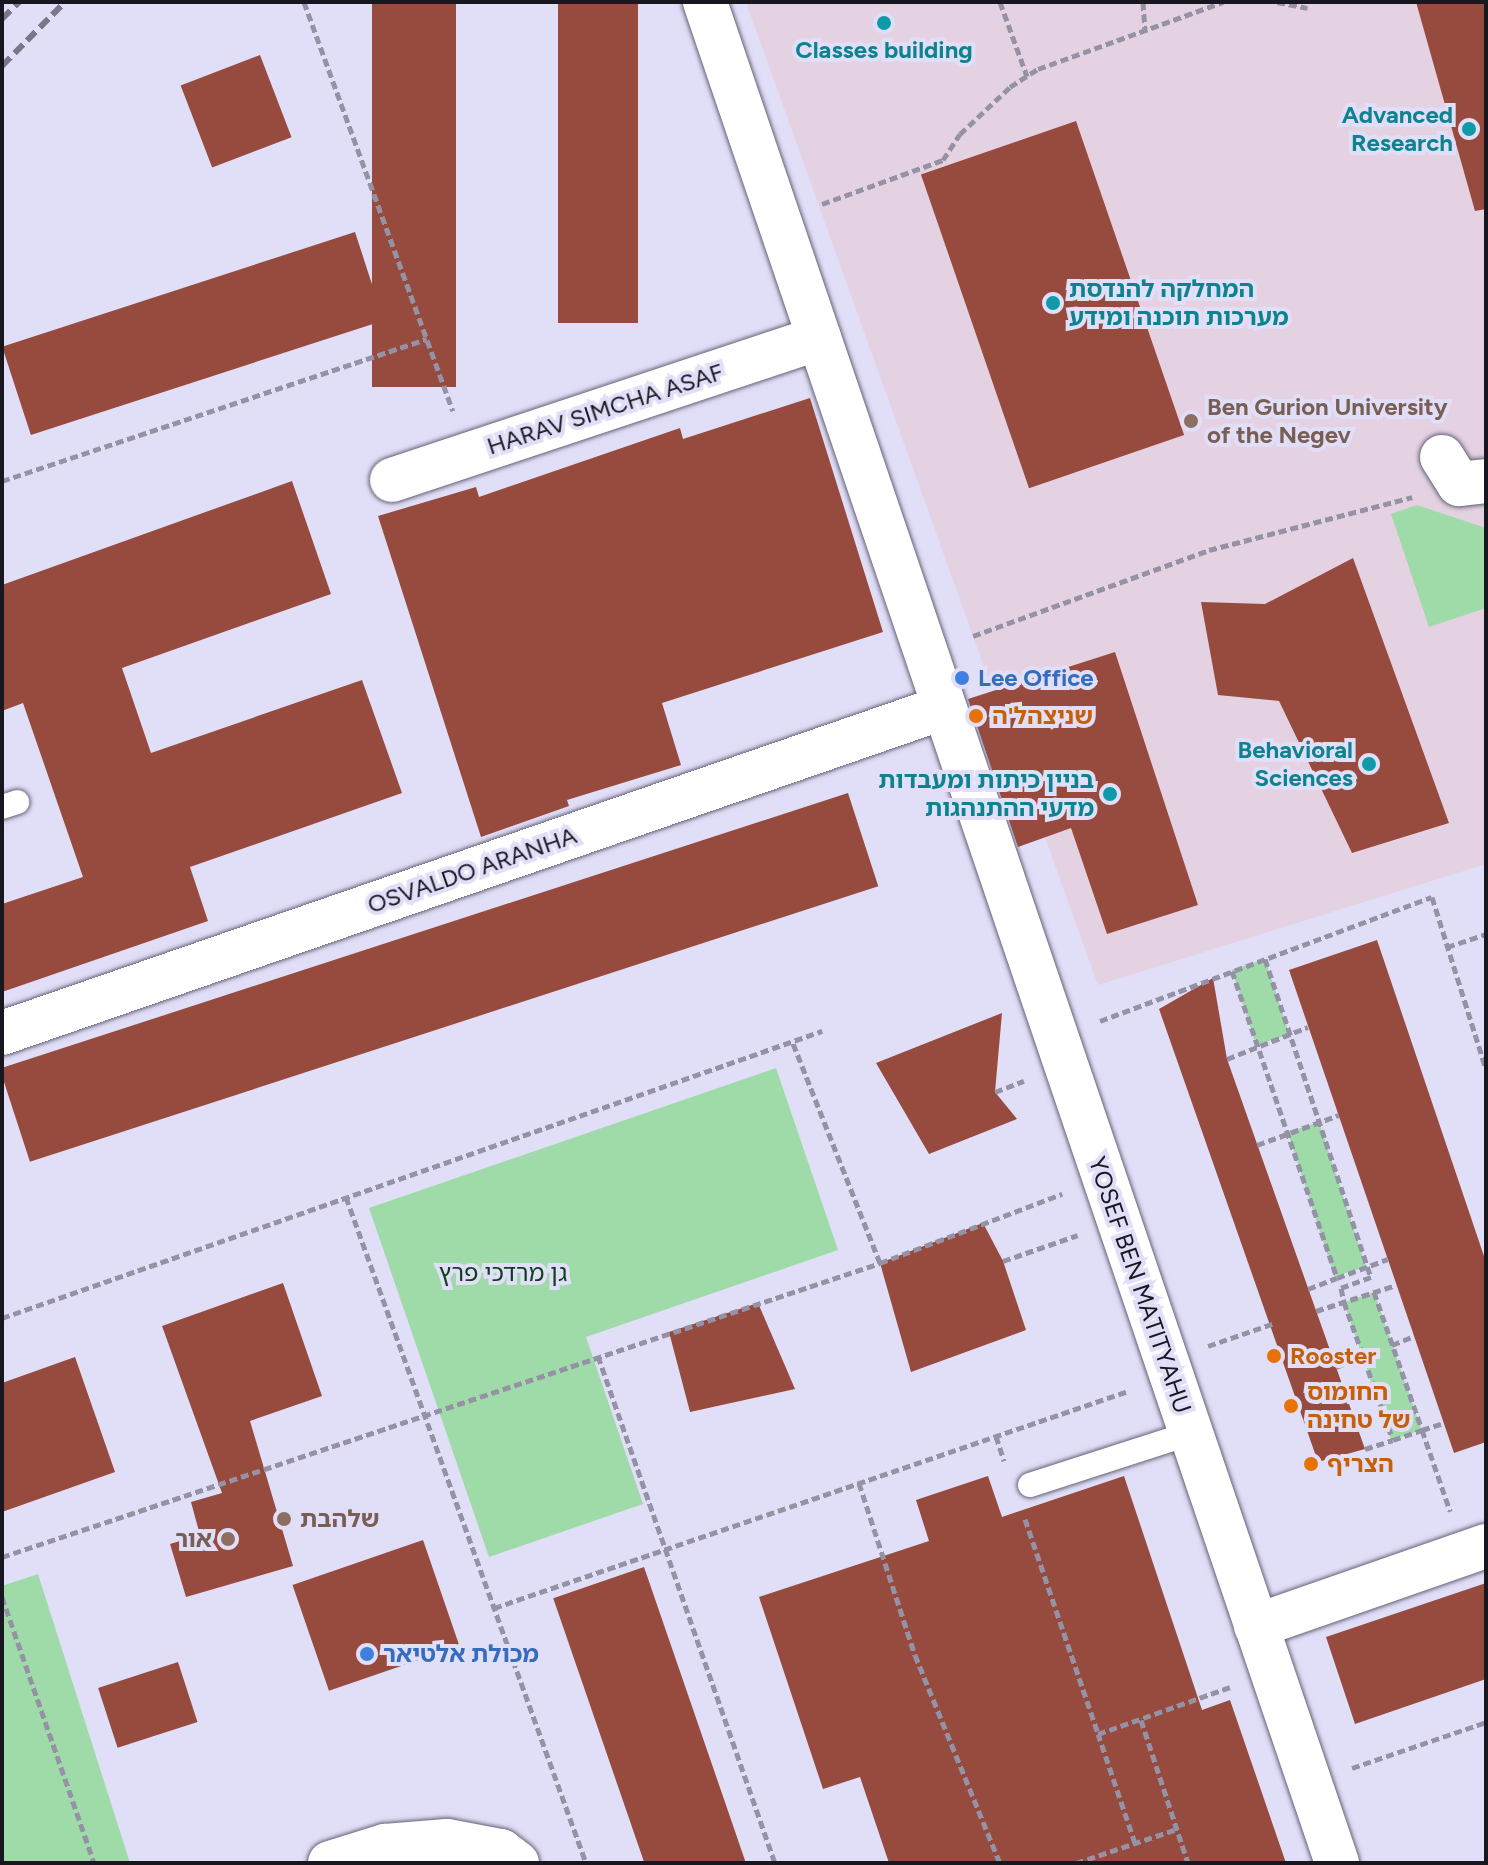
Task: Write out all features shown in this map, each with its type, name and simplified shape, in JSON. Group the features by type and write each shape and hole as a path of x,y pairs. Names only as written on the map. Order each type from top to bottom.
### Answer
{"street":[{"path":"705,2 942,708"},
{"name":"HARAV SIMCHA ASAF","path":"392,480 819,338"},
{"name":"OSVALDO ARANHA","path":"2,1033 942,708"},
{"name":"YOSEF BEN MATITYAHU","path":"942,708 1104,1179 1182,1364 1191,1433 1337,1863"},
{"path":"1256,1626 1486,1546"},
{"path":"330,1863 385,1846 447,1841 501,1851 517,1863"}],"lane":[{"path":"1025,1496 1191,1433"}],"path":[{"path":"304,2 469,454"},
{"path":"1000,2 1027,76"},
{"path":"1143,2 1145,32"},
{"path":"778,219 943,160 960,134 1027,76 1223,2"},
{"path":"1277,2 1307,8"},
{"path":"2,481 427,339"},
{"path":"973,636 1209,550 1462,474"},
{"path":"1094,1023 1432,897 1486,1069"},
{"path":"1447,947 1486,934"},
{"path":"1265,959 1371,1277 1341,1288 1393,1440"},
{"path":"1232,971 1337,1278"},
{"path":"1227,1059 1308,1027"},
{"path":"2,1318 822,1031"},
{"path":"792,1041 880,1263"},
{"path":"995,1092 1035,1077"},
{"path":"1257,1145 1339,1115"},
{"path":"2,1557 880,1263 1104,1179"},
{"path":"346,1197 586,1863"},
{"path":"1003,1261 1086,1233"},
{"path":"1308,1289 1388,1259"},
{"path":"1316,1311 1396,1285"},
{"path":"1374,1292 1453,1517"},
{"path":"494,1608 996,1436 1182,1364 1272,1324"},
{"path":"1392,1345 1414,1336"},
{"path":"598,1356 775,1863"},
{"path":"1336,1367 1364,1357"},
{"path":"1365,1449 1444,1423"},
{"path":"996,1436 1006,1464"},
{"path":"859,1483 915,1655 1000,1863"},
{"path":"1025,1496 1135,1843"},
{"path":"2,1597 94,1863"},
{"path":"1098,1734 1272,1673"},
{"path":"1141,1720 1188,1863"},
{"path":"1310,1783 1486,1722"},
{"path":"1076,1863 1177,1829"}],"shaded area":[{"name":"Ben Gurion University of the Negev","path":"746,2 1486,2 1486,864 1098,985"}],"green space":[{"path":"1417,505 1486,528 1486,608 1429,627 1391,514"},
{"path":"1265,959 1289,1034 1256,1045 1232,970"},
{"name":"גן מרדכי פרץ","path":"776,1068 838,1250 586,1337 643,1504 489,1557 369,1208"},
{"path":"1319,1122 1366,1267 1335,1277 1288,1132"},
{"path":"1374,1292 1422,1430 1391,1440 1344,1302"},
{"path":"38,1574 130,1863 2,1863 2,1586"}],"building":[{"path":"372,2 456,2 456,387 372,387"},
{"path":"558,2 638,2 638,323 558,323"},
{"name":"Advanced Research","path":"1416,2 1486,2 1486,209 1475,211"},
{"path":"260,55 292,137 212,168 181,85"},
{"name":"המחלקה להנדסת מערכות תוכנה ומידע","path":"1076,121 1184,435 1029,488 921,174"},
{"path":"355,232 384,320 31,435 2,347"},
{"path":"810,398 883,632 662,703 681,765 567,800 569,806 481,837 378,516 476,487 479,497 680,428 683,439"},
{"path":"292,481 331,594 122,668 151,753 362,680 402,793 190,867 208,921 2,992 2,904 83,877 23,703 2,711 2,585"},
{"name":"Behavioral Sciences","path":"1353,558 1449,823 1352,853 1279,701 1218,695 1201,602 1265,604"},
{"name":"בניין כיתות ומעבדות מדעי ההתנהגות","path":"1115,652 1198,905 1107,934 1071,828 1018,847 968,699"},
{"path":"848,793 878,886 30,1162 2,1068"},
{"path":"1377,940 1486,1262 1486,1442 1454,1453 1289,970"},
{"path":"1213,978 1227,1059 1365,1449 1318,1462 1159,1009"},
{"path":"1002,1013 995,1092 1017,1119 929,1154 876,1063"},
{"path":"983,1223 1003,1261 1026,1330 911,1372 880,1263"},
{"path":"283,1283 322,1396 250,1421 293,1566 186,1597 170,1544 200,1535 191,1502 222,1493 162,1326"},
{"path":"758,1303 795,1389 690,1412 669,1332"},
{"path":"75,1357 115,1472 2,1512 2,1383"},
{"path":"988,1476 1002,1517 1124,1476 1202,1710 1230,1700 1286,1863 889,1863 860,1777 823,1789 759,1597 929,1541 916,1500"},
{"path":"423,1540 459,1646 329,1691 293,1585"},
{"path":"644,1567 746,1863 644,1863 553,1598"},
{"path":"1486,1583 1486,1679 1355,1724 1326,1637"},
{"path":"178,1662 197,1722 118,1748 98,1688"}],"railway":[{"path":"2,19 19,2"},
{"path":"2,66 65,2"}],"place":[{"name":"Classes building","path":"884,23"},
{"name":"Advanced Research","path":"1469,129"},
{"name":"המחלקה להנדסת מערכות תוכנה ומידע","path":"1053,303"},
{"name":"Ben Gurion University of the Negev","path":"1191,421"},
{"name":"Lee Office","path":"962,678"},
{"name":"שניצהל'ה","path":"976,716"},
{"name":"Behavioral Sciences","path":"1369,764"},
{"name":"בניין כיתות ומעבדות מדעי ההתנהגות","path":"1110,794"},
{"name":"Rooster","path":"1274,1356"},
{"name":"החומוס של טחינה","path":"1291,1406"},
{"name":"הצריף","path":"1311,1464"},
{"name":"שלהבת","path":"284,1519"},
{"name":"אור","path":"228,1539"},
{"name":"מכולת אלטיאר","path":"367,1654"}]}
